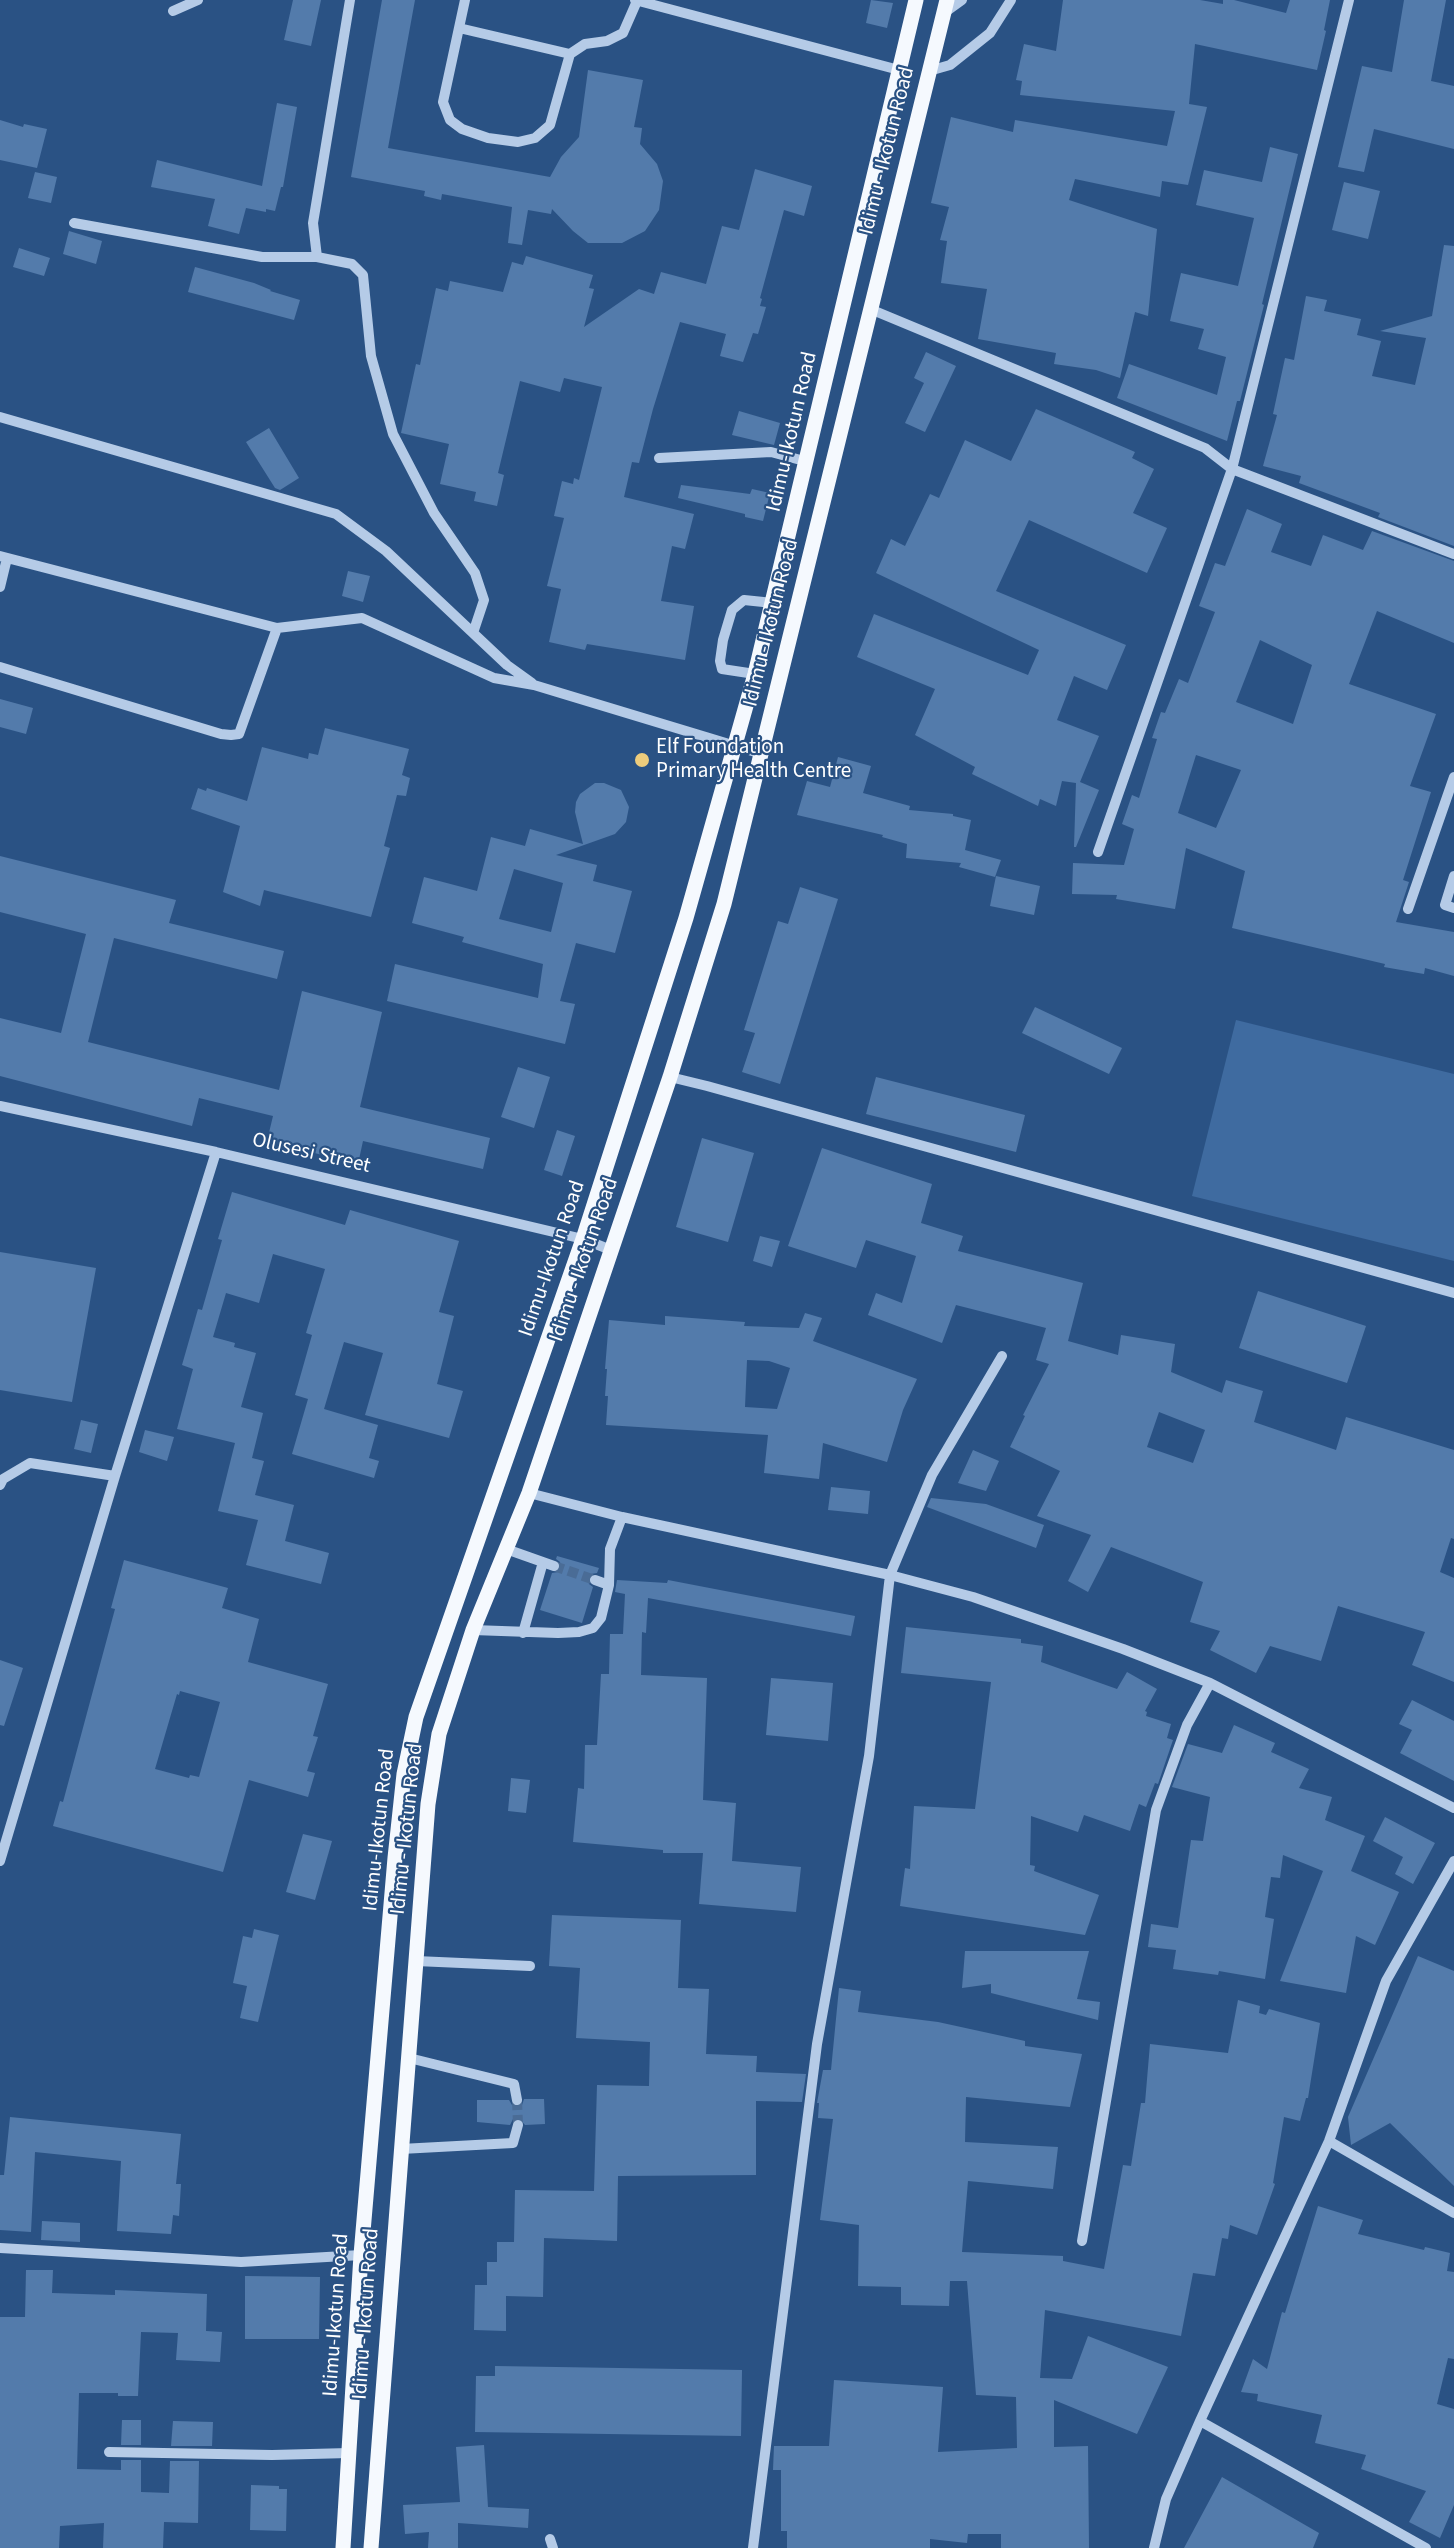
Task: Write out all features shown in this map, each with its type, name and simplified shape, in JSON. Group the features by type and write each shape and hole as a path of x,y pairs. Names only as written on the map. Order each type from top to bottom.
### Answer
{"main road":[{"name":"Idimu-Ikotun Road","path":"343,2548 362,2255 396,1848 404,1774 416,1717 583,1239 686,918 736,746 773,603 916,0"},
{"name":"Idimu - Ikotun Road","path":"371,2548 428,1804 439,1734 473,1630 529,1493 670,1077 724,904 946,7"},
{"path":"828,375 853,382"}],"street":[{"path":"173,11 198,0"},
{"path":"317,257 313,223 350,0"},
{"path":"465,0 443,102 450,120 462,129 488,138 518,142 535,138 550,125 570,54 585,45 607,41 623,33 636,0 899,70"},
{"path":"946,7 962,0"},
{"path":"929,71 950,65 990,33 1011,0"},
{"path":"1098,852 1232,469 1349,0"},
{"path":"459,28 570,54"},
{"path":"74,223 262,257 317,257 352,264 363,275 371,356 393,434 434,513 475,573 484,600 472,633"},
{"path":"870,309 1205,448 1232,469 1454,554"},
{"path":"0,417 336,514 386,551 507,665 534,685"},
{"path":"659,458 771,452 808,462"},
{"path":"0,587 4,557 277,628 362,618 494,678 534,685 762,754"},
{"path":"755,674 722,669 720,661 723,640 732,610 744,600 773,603"},
{"path":"0,667 221,734 239,734 277,628"},
{"path":"1408,909 1454,777"},
{"path":"1454,876 1445,905 1454,908"},
{"path":"670,1077 1454,1293"},
{"name":"Olusesi Street","path":"0,1106 216,1152 583,1239 610,1250"},
{"path":"0,1861 115,1476 216,1152"},
{"path":"753,2548 817,2044 869,1756 890,1575 932,1475 1002,1356"},
{"path":"0,1485 3,1479 30,1463 115,1476"},
{"path":"529,1493 622,1516 890,1575 973,1597 1123,1649 1210,1683 1454,1808"},
{"path":"473,1630 523,1633 579,1632 593,1628 601,1618 609,1586 610,1549 622,1516"},
{"path":"506,1549 549,1564 523,1633"},
{"path":"595,1581 609,1586"},
{"path":"1082,2241 1156,1810 1187,1725 1210,1683"},
{"path":"1154,2548 1166,2499 1329,2140 1386,1981 1454,1861"},
{"path":"416,1961 530,1966"},
{"path":"409,2058 514,2084 517,2100"},
{"path":"401,2149 513,2143 518,2125"},
{"path":"1329,2140 1454,2213"},
{"path":"0,2248 241,2262 362,2255"},
{"path":"1200,2421 1425,2548"},
{"path":"109,2452 272,2456 349,2453"}],"shaded area":[{"path":"1236,1020 1454,1074 1454,1261 1192,1196"}],"building":[{"path":"293,0 321,0 311,46 284,40"},
{"path":"382,0 415,0 388,148 550,177 561,157 579,137 588,70 643,80 634,127 642,128 640,144 657,164 663,181 659,210 645,231 622,243 588,243 552,209 551,214 528,210 522,245 508,243 512,207 442,194 441,200 424,196 425,191 351,177"},
{"path":"871,0 893,3 887,28 866,23"},
{"path":"1063,0 1200,0 1223,4 1223,0 1234,0 1286,13 1290,0 1330,0 1317,70 1195,44 1189,104 1207,107 1188,185 1162,181 1160,197 1075,179 1069,200 1157,229 1148,316 1135,312 1120,378 1096,370 1054,364 1056,353 978,339 987,289 941,283 947,241 940,240 949,207 931,203 951,117 1013,132 1015,120 1167,146 1175,111 1020,95 1022,81 1016,80 1024,44 1056,51"},
{"path":"1404,0 1446,0 1431,81 1454,86 1454,149 1374,129 1364,172 1338,167 1362,66 1392,72"},
{"path":"277,103 297,107 283,187 281,187 275,211 266,209 266,212 246,208 239,234 208,226 215,199 151,187 157,160 262,186"},
{"path":"0,120 23,127 24,124 47,129 37,168 0,160"},
{"path":"1270,147 1298,154 1262,304 1264,305 1240,401 1237,401 1227,441 1117,398 1129,364 1217,395 1226,357 1198,349 1204,329 1170,321 1181,273 1238,286 1254,218 1196,205 1204,170 1262,182"},
{"path":"755,169 812,186 804,216 784,210 760,298 762,299 760,306 766,307 758,334 753,333 743,362 720,356 726,334 680,322 639,463 632,462 624,497 694,514 685,549 672,546 661,601 694,606 685,660 587,644 585,650 549,642 561,589 547,586 564,518 554,516 562,481 573,484 574,478 579,480 602,387 564,378 560,392 520,381 498,473 504,475 497,506 474,501 476,492 440,484 449,444 401,433 416,364 420,365 436,288 448,291 450,281 503,292 512,262 523,265 526,256 593,275 589,288 594,289 584,327 639,289 654,294 661,272 706,284 722,226 739,230"},
{"path":"35,172 57,177 51,203 28,198"},
{"path":"1344,182 1380,191 1368,239 1332,230"},
{"path":"69,231 102,241 96,264 63,254"},
{"path":"1444,245 1454,246 1454,546 1378,517 1380,513 1299,483 1301,476 1263,466 1277,415 1273,414 1285,358 1294,360 1306,296 1327,300 1324,311 1361,319 1357,335 1381,341 1372,376 1415,385 1426,338 1380,331 1432,316"},
{"path":"19,248 50,258 44,276 13,267"},
{"path":"195,267 254,283 270,291 300,300 294,320 188,292"},
{"path":"926,352 956,366 925,432 905,423 924,383 914,378"},
{"path":"1036,409 1135,452 1132,458 1154,469 1133,513 1167,528 1147,573 1029,520 996,591 1126,645 1107,690 1074,676 1057,720 1099,736 1080,782 1099,790 1076,847 1074,847 1076,783 1062,781 1056,806 1040,799 1038,806 972,774 975,767 915,735 935,689 857,657 874,614 1028,675 1039,650 876,573 891,539 905,546 930,494 939,498 965,440 1011,461"},
{"path":"739,411 780,423 774,445 732,435"},
{"path":"269,428 299,478 280,490 275,488 246,442"},
{"path":"681,485 750,494 752,489 770,493 763,521 745,517 745,514 678,498"},
{"path":"1247,509 1282,524 1271,552 1311,566 1323,535 1363,550 1372,531 1454,561 1454,643 1377,611 1349,684 1436,714 1410,786 1431,792 1403,880 1409,882 1396,922 1454,932 1454,976 1425,968 1424,974 1384,967 1385,964 1232,928 1245,871 1186,848 1175,909 1116,899 1117,895 1072,894 1073,863 1124,865 1134,829 1122,824 1132,795 1139,798 1157,739 1152,738 1161,712 1165,713 1179,679 1188,683 1215,612 1199,606 1215,563 1225,566","holes":["1260,640 1312,665 1293,724 1236,702","1196,755 1241,770 1216,828 1178,813"]},
{"path":"348,571 370,576 363,602 342,596"},
{"path":"0,699 33,708 26,734 0,727"},
{"path":"325,728 409,749 402,775 410,778 406,796 397,795 384,846 390,848 371,917 264,890 260,906 223,892 240,826 191,809 198,788 206,791 207,788 247,801 262,747 308,759 309,753 318,755"},
{"path":"838,757 871,766 863,793 910,806 909,810 953,814 953,816 971,820 965,850 1001,860 995,877 959,867 961,863 906,858 907,844 882,837 883,835 797,815 807,781 830,787"},
{"path":"595,783 604,783 621,790 629,807 626,822 615,834 556,855 597,865 593,881 632,891 615,953 576,943 560,1001 575,1004 565,1044 387,1001 395,964 538,998 543,964 462,942 464,937 412,923 424,877 477,891 491,837 525,846 530,829 583,844 575,812 580,794","holes":["514,869 563,883 551,932 499,919"]},
{"path":"0,856 176,900 169,923 284,951 277,979 114,938 88,1042 279,1090 302,991 382,1012 360,1107 490,1138 483,1169 363,1141 358,1164 267,1141 273,1116 199,1098 192,1126 0,1076 0,1018 61,1033 86,934 0,912"},
{"path":"996,876 1040,886 1034,915 990,906"},
{"path":"800,887 838,899 780,1084 742,1072 755,1033 744,1030 778,921 788,924"},
{"path":"1035,1007 1122,1048 1109,1074 1022,1033"},
{"path":"518,1067 550,1077 534,1128 501,1117"},
{"path":"876,1077 1025,1115 1016,1152 866,1114"},
{"path":"557,1130 575,1136 562,1176 544,1170"},
{"path":"702,1138 754,1153 728,1242 676,1227"},
{"path":"822,1148 932,1184 921,1223 963,1236 958,1251 1083,1283 1068,1341 1118,1355 1121,1335 1175,1344 1171,1372 1222,1393 1226,1380 1263,1391 1254,1422 1336,1450 1346,1417 1454,1450 1454,1539 1451,1538 1440,1572 1454,1578 1454,1682 1412,1665 1425,1632 1338,1606 1321,1661 1270,1646 1256,1673 1210,1650 1220,1631 1190,1622 1203,1582 1111,1547 1088,1592 1068,1581 1091,1535 1037,1516 1060,1471 1010,1447 1025,1416 1023,1415 1049,1364 1036,1360 1046,1328 956,1305 942,1343 868,1315 876,1293 902,1303 916,1256 866,1240 856,1268 788,1246","holes":["1159,1412 1205,1430 1193,1463 1147,1447"]},
{"path":"232,1192 345,1225 350,1210 459,1241 439,1312 454,1316 437,1384 463,1391 449,1438 365,1415 383,1353 344,1342 324,1409 378,1425 369,1458 379,1461 374,1478 292,1454 308,1399 295,1395 312,1335 306,1333 325,1269 273,1254 259,1303 226,1293 213,1337 235,1343 234,1347 256,1353 241,1407 263,1413 252,1458 264,1461 255,1495 294,1505 285,1541 329,1553 321,1584 246,1565 258,1520 218,1511 235,1443 177,1429 193,1369 182,1365 198,1309 202,1310 222,1240 218,1239"},
{"path":"760,1236 780,1241 772,1267 753,1261"},
{"path":"0,1252 96,1268 72,1402 0,1390"},
{"path":"1258,1291 1366,1326 1347,1383 1239,1348"},
{"path":"805,1313 822,1318 813,1341 917,1379 903,1410 887,1462 823,1443 819,1479 764,1473 768,1435 606,1425 608,1396 605,1396 607,1369 605,1369 609,1320 665,1325 665,1316 745,1322 744,1326 799,1328","holes":["747,1360 769,1361 790,1368 777,1409 745,1407"]},
{"path":"81,1420 98,1424 91,1453 74,1449"},
{"path":"145,1430 174,1437 167,1461 139,1452"},
{"path":"973,1450 999,1461 986,1491 958,1483"},
{"path":"831,1487 870,1491 868,1514 828,1510"},
{"path":"931,1498 986,1504 1044,1525 1036,1548 927,1507"},
{"path":"557,1556 599,1568 597,1573 591,1574 588,1578 589,1584 593,1587 582,1623 540,1610 552,1573 558,1572 561,1568 560,1562 556,1559"},
{"path":"124,1560 228,1588 222,1608 259,1619 248,1662 328,1684 313,1736 318,1737 307,1771 315,1773 308,1797 249,1780 223,1872 53,1826 60,1801 63,1802 115,1609 111,1608","holes":["180,1691 220,1702 199,1777 190,1775 189,1778 155,1769 177,1694 179,1695"]},
{"path":"617,1580 667,1583 668,1580 855,1616 851,1636 648,1598 646,1633 642,1632 641,1675 707,1678 703,1800 736,1803 732,1861 801,1867 796,1912 699,1904 703,1853 663,1853 663,1850 573,1842 578,1788 584,1789 585,1745 597,1745 601,1674 609,1674 610,1634 623,1634 625,1594 615,1592"},
{"path":"906,1627 1021,1639 1021,1643 1043,1646 1041,1662 1117,1689 1127,1672 1157,1689 1145,1711 1146,1716 1171,1724 1167,1738 1173,1740 1158,1784 1155,1783 1146,1807 1139,1804 1130,1831 1084,1815 1078,1832 1031,1816 1030,1865 1035,1866 1034,1871 1099,1895 1085,1935 900,1906 905,1868 910,1869 914,1806 975,1809 991,1682 901,1673"},
{"path":"0,1660 23,1668 4,1726 0,1725"},
{"path":"771,1678 833,1683 828,1741 766,1735"},
{"path":"1412,1700 1454,1721 1454,1781 1400,1753 1412,1730 1399,1724"},
{"path":"1234,1725 1275,1743 1271,1752 1309,1769 1299,1788 1332,1797 1325,1820 1365,1836 1351,1871 1399,1892 1375,1945 1356,1936 1346,1993 1280,1981 1323,1871 1283,1855 1280,1878 1271,1877 1265,1917 1274,1919 1265,1979 1219,1971 1218,1975 1173,1969 1176,1950 1148,1947 1151,1924 1178,1928 1191,1840 1203,1841 1210,1797 1172,1787 1188,1744 1222,1753"},
{"path":"511,1778 530,1780 526,1813 508,1811"},
{"path":"1385,1817 1435,1843 1413,1884 1395,1874 1403,1857 1373,1841"},
{"path":"303,1834 332,1841 315,1900 286,1892"},
{"path":"552,1915 681,1920 678,1988 709,1989 706,2054 757,2056 756,2072 806,2074 802,2102 756,2101 756,2175 618,2176 617,2241 544,2238 543,2297 506,2296 506,2331 474,2330 475,2285 487,2285 487,2262 497,2262 497,2242 514,2242 515,2190 594,2191 597,2085 649,2086 650,2042 576,2038 580,1968 549,1966"},
{"path":"254,1929 279,1935 258,2022 240,2018 247,1986 233,1983 243,1936 252,1938"},
{"path":"965,1951 1089,1951 1077,1999 1100,2002 1098,2020 991,1993 991,1984 962,1988"},
{"path":"1418,1956 1454,1971 1454,2186 1390,2123 1351,2145 1348,2117"},
{"path":"839,1988 861,1991 858,2012 938,2022 1025,2041 1025,2046 1082,2054 1070,2107 966,2097 965,2142 1058,2147 1053,2189 968,2181 962,2252 1063,2256 1063,2261 1104,2269 1123,2165 1131,2166 1141,2103 1145,2103 1150,2044 1228,2053 1238,2000 1260,2006 1259,2013 1266,2015 1269,2009 1320,2023 1308,2098 1306,2098 1300,2121 1284,2117 1273,2183 1275,2184 1257,2235 1230,2225 1228,2239 1222,2238 1215,2276 1193,2273 1181,2336 1045,2310 1040,2378 1072,2379 1088,2336 1168,2367 1137,2434 1054,2400 1054,2447 1088,2446 1089,2548 1001,2548 1001,2534 968,2534 967,2543 930,2539 930,2548 787,2548 787,2531 781,2531 781,2470 773,2470 774,2446 829,2446 834,2380 943,2387 938,2452 1017,2448 1016,2397 976,2395 967,2281 950,2281 949,2306 901,2305 901,2287 858,2286 859,2225 820,2220 833,2119 818,2118 819,2103 817,2103 823,2070 831,2070"},
{"path":"524,2099 544,2099 545,2124 525,2125 519,2118 513,2119 510,2125 477,2122 477,2100 509,2100 512,2105 518,2107 522,2105"},
{"path":"10,2117 181,2134 176,2184 181,2184 179,2216 173,2215 171,2234 117,2231 121,2161 35,2152 31,2232 0,2230 0,2175 4,2175"},
{"path":"1318,2206 1363,2220 1358,2234 1424,2250 1425,2247 1450,2253 1447,2271 1454,2272 1454,2359 1448,2358 1437,2404 1454,2409 1454,2505 1440,2538 1409,2522 1426,2491 1361,2469 1366,2455 1315,2443 1322,2415 1257,2401 1258,2394 1241,2392 1253,2359 1267,2369 1282,2312 1285,2313"},
{"path":"42,2221 80,2223 80,2242 41,2240"},
{"path":"26,2270 53,2270 52,2293 115,2295 115,2290 207,2294 206,2331 222,2332 220,2362 176,2360 178,2333 141,2332 138,2396 118,2396 118,2393 79,2393 77,2469 121,2470 121,2460 141,2460 141,2492 169,2493 170,2461 199,2461 198,2523 164,2522 163,2548 103,2548 104,2523 60,2526 59,2548 0,2548 0,2317 25,2317"},
{"path":"245,2276 320,2277 319,2339 245,2339"},
{"path":"495,2366 742,2370 741,2436 475,2432 476,2376 495,2376"},
{"path":"122,2420 141,2420 141,2445 121,2445"},
{"path":"173,2421 213,2422 212,2446 171,2446"},
{"path":"484,2445 488,2507 529,2509 528,2528 458,2523 458,2548 428,2548 429,2532 405,2534 403,2505 460,2502 456,2447"},
{"path":"1222,2477 1319,2533 1313,2548 1184,2548"},
{"path":"251,2485 279,2486 279,2489 287,2489 286,2531 250,2530"}],"tunnel":[{"path":"554,1566 595,1580"},
{"path":"517,2100 518,2125"}],"place":[{"name":"Elf Foundation Primary Health Centre","path":"642,760"}]}
